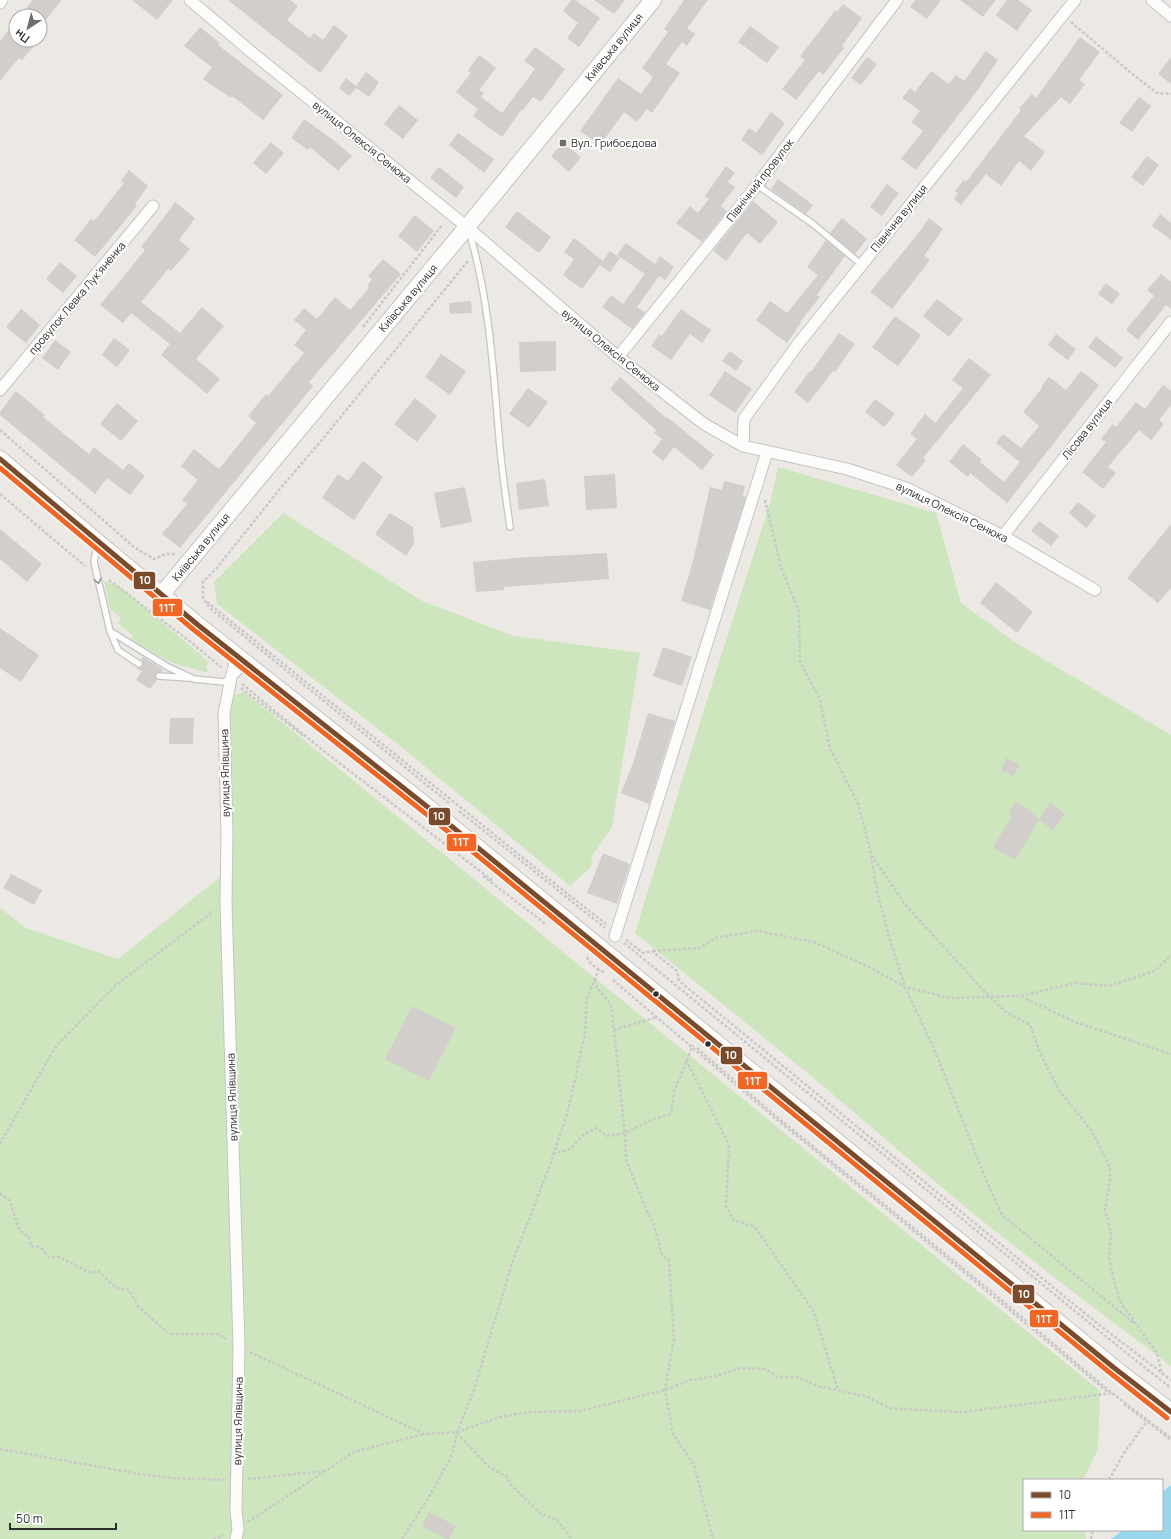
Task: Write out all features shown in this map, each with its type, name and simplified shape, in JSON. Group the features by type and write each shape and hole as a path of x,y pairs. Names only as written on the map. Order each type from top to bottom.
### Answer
{"main road":[{"name":"Київська вулиця","path":"162,594 467,227 653,0"},
{"path":"0,459 101,545 242,660 439,816 1113,1367 1171,1412"}],"street":[{"name":"вулиця Олексія Сенюка","path":"190,0 467,227 618,357 704,424 743,446 847,470 906,488 1003,536 1095,590"},
{"name":"Північний провулок","path":"618,357 757,185 897,0"},
{"name":"Північна вулиця","path":"743,446 744,419 798,344 1075,0"},
{"path":"1152,0 1171,16"},
{"name":"провулок Левка Лук’яненка","path":"0,390 153,206"},
{"name":"Лісова вулиця","path":"1003,536 1171,322"},
{"path":"616,934 767,452"},
{"name":"вулиця Ялівщина","path":"237,1534 236,1480 239,1346 226,902 227,833 224,713 232,677 242,660"}],"lane":[{"path":"757,185 813,224 862,265"},
{"path":"467,227 475,253 490,334 499,438 510,527"},
{"path":"101,545 96,551 94,562 110,631 118,650 139,664"},
{"path":"110,631 168,667 194,679"},
{"path":"160,676 224,682 232,677"}],"path":[{"path":"1064,15 1130,72 1157,93 1171,94"},
{"path":"358,333 451,214"},
{"path":"475,253 279,490 215,570 203,582 203,599 554,883 1118,1347 1171,1388"},
{"path":"0,430 134,547 154,559 166,554 177,554 181,551"},
{"path":"759,479 782,567 799,612 800,661 820,700 830,748 859,806 871,854 877,892 905,987 935,1052 986,1180 1002,1215 1138,1326"},
{"path":"0,494 80,563 106,578 188,640 345,769 552,928"},
{"path":"871,854 904,903 991,997 1006,1012 1030,1025 1041,1055 1060,1092 1092,1131 1110,1168 1110,1179 1105,1210 1111,1233 1109,1258 1122,1303 1157,1353 1162,1374"},
{"path":"0,1144 56,1046 116,984 226,902"},
{"path":"616,934 643,953 652,950 700,948 716,938 757,931 814,942 869,967 905,987 950,998 1020,996 1074,982 1108,986 1155,971 1171,955"},
{"path":"652,950 677,971 679,981 1098,1324 1171,1380"},
{"path":"582,952 588,961 606,972"},
{"path":"402,1539 430,1495 449,1461 457,1432 473,1393 512,1263 567,1114 585,1032 587,999 600,968"},
{"path":"600,968 659,1017"},
{"path":"612,976 778,1118 986,1287 1111,1393 1171,1439"},
{"path":"595,980 597,988 611,1005 625,1132 626,1160 654,1225 662,1255 669,1260 674,1339 665,1390 673,1434 694,1465 713,1539"},
{"path":"1020,996 1075,1022 1171,1054"},
{"path":"614,1030 659,1017"},
{"path":"553,1154 570,1149 584,1134 598,1128 607,1136 625,1132 656,1118 671,1114 674,1092 692,1046"},
{"path":"686,1060 729,1145 726,1206 734,1220 755,1228 814,1312 838,1390"},
{"path":"0,1193 10,1201 19,1230 29,1237 32,1246 40,1247 48,1257 59,1257 91,1273 98,1271 116,1288 129,1290 138,1306 169,1334 218,1334 239,1346 424,1434"},
{"path":"237,1534 354,1452 424,1434 457,1432 500,1417 528,1412 580,1411 665,1390 690,1380 716,1376 741,1368 765,1369 778,1377 797,1377 817,1386 868,1397 889,1408 962,1412 1111,1393"},
{"path":"1110,1479 1124,1453 1147,1422"},
{"path":"457,1432 488,1466 507,1477 509,1483 541,1514 557,1520 572,1539"},
{"path":"0,1449 139,1474 172,1478 236,1480 325,1471"}],"green space":[{"path":"778,467 936,513 961,603 1013,641 1171,735 1171,1366 1082,1299 971,1212 810,1075 635,933 771,500"},
{"path":"283,513 422,601 514,636 640,653 612,827 592,856 591,867 570,886 405,750 217,604 214,582"},
{"path":"104,581 119,586 207,660 208,662 206,668 209,671 205,672 172,663 130,639 133,636 118,623 121,618 110,609"},
{"path":"244,691 1100,1391 1098,1449 1083,1479 1023,1479 1023,1531 1084,1531 1086,1539 0,1539 0,908 26,928 118,959 234,866 229,819 229,698"}],"water":[{"path":"1171,1485 1171,1539 1111,1539 1122,1531 1163,1531 1163,1491"}],"building":[{"path":"33,0 62,0 48,17 48,8 27,8"},
{"path":"132,0 173,0 157,20"},
{"path":"228,0 290,0 298,6 287,20 310,38 314,33 323,40 334,25 348,36 320,73"},
{"path":"571,0 575,0 600,18 579,47 567,38 578,23 563,11"},
{"path":"594,0 625,0 614,14"},
{"path":"684,0 708,0 687,28 695,34 687,46 682,42 666,64 680,73 652,113 647,109 637,122 624,112 600,145 580,131 618,78 641,94 653,77 642,68 668,32 664,29"},
{"path":"915,0 941,0 927,19 910,7"},
{"path":"960,0 996,0 983,17"},
{"path":"1007,0 1018,0 1032,10 1017,31 996,15"},
{"path":"843,4 862,18 842,46 844,48 823,75 819,71 796,100 782,89 805,60 800,56 835,10 837,12"},
{"path":"750,26 779,47 767,63 738,42"},
{"path":"200,27 220,43 218,45 283,95 263,120 232,96 231,98 203,79 212,67 184,46"},
{"path":"8,31 8,48 32,48 22,60 19,58 0,81 0,41"},
{"path":"1080,37 1100,52 1079,80 1085,84 1070,104 1061,97 1024,136 1045,152 1031,171 1019,161 1001,186 986,174 961,205 954,199 958,193 955,191 964,180 966,182 1021,110 1019,108 1032,94 1036,98"},
{"path":"535,47 565,69 541,102 533,97 523,110 522,109 502,137 473,116 478,109 456,92 471,73 468,71 479,55 496,68 479,90 484,93 481,97 502,113 535,69 524,61"},
{"path":"986,51 998,60 977,91 916,170 901,159 923,131 911,122 920,111 902,98 910,88 915,92 931,71 949,84 956,75 964,81"},
{"path":"867,57 877,64 861,85 851,78"},
{"path":"1171,57 1171,84 1158,74"},
{"path":"366,72 379,82 369,97 356,88 349,96 339,88 346,78 356,86"},
{"path":"1139,97 1151,106 1132,132 1119,123"},
{"path":"399,105 418,120 403,139 384,124"},
{"path":"771,112 785,123 762,155 741,140 749,128 756,133"},
{"path":"304,119 332,139 352,156 338,171 310,147 308,150 291,138"},
{"path":"458,133 494,159 484,173 449,145"},
{"path":"271,142 284,153 266,174 253,163"},
{"path":"563,143 581,157 569,172 551,156"},
{"path":"1147,156 1159,165 1143,186 1131,177"},
{"path":"726,166 735,173 728,182 735,187 721,206 727,211 702,242 676,223 690,206 698,213 709,199 705,196"},
{"path":"439,167 464,187 456,198 430,178"},
{"path":"129,170 148,186 135,204 137,206 95,257 74,240 91,219 94,221 124,183 121,181"},
{"path":"778,179 813,205 806,214 771,189"},
{"path":"887,184 899,193 882,216 870,207"},
{"path":"753,201 778,222 760,244 747,233 726,261 713,251"},
{"path":"175,202 195,218 179,240 190,249 171,271 168,269 141,302 180,333 202,307 224,326 196,359 220,379 207,394 161,355 170,344 131,313 123,323 100,305 145,250 141,247"},
{"path":"517,211 551,237 539,253 505,227"},
{"path":"1160,214 1171,223 1171,240 1152,226"},
{"path":"415,215 434,231 417,252 398,236"},
{"path":"842,218 867,239 855,254 830,233"},
{"path":"929,218 943,229 924,256 930,260 892,309 870,292 918,234"},
{"path":"574,238 603,261 610,251 620,258 610,272 600,265 582,289 563,275 574,259 564,252"},
{"path":"826,240 845,256 817,295 820,297 800,322 801,323 787,343 756,320 770,301 787,313 818,275 807,267"},
{"path":"626,243 655,264 660,256 674,267 665,280 659,276 637,307 645,312 632,329 602,307 611,295 623,304 645,274 617,255"},
{"path":"383,259 401,274 309,382 313,386 180,548 162,534 187,504 182,500 198,480 181,466 194,449 219,469 256,423 248,416 266,394 268,396 304,353 294,345 306,330 294,320 304,308 317,319 335,297 350,310 369,288 367,286 372,279 368,276"},
{"path":"60,262 77,276 63,293 46,279"},
{"path":"1161,274 1171,282 1171,309 1166,305 1138,340 1126,330 1154,296 1147,290"},
{"path":"1106,283 1120,294 1112,304 1098,294"},
{"path":"937,299 963,319 949,337 923,316"},
{"path":"471,301 472,313 450,314 449,303"},
{"path":"21,309 40,325 26,343 6,327"},
{"path":"681,309 711,330 702,343 690,334 671,360 651,346 659,334 662,336"},
{"path":"895,316 921,335 898,366 872,347"},
{"path":"839,333 855,344 835,372 833,371 808,403 794,392 810,371 811,372"},
{"path":"1056,334 1076,349 1068,360 1048,345"},
{"path":"1096,336 1123,358 1115,368 1088,347"},
{"path":"114,338 130,350 117,367 102,355"},
{"path":"55,340 71,352 58,370 42,358"},
{"path":"556,341 556,371 520,372 519,342"},
{"path":"730,351 743,361 736,371 722,361"},
{"path":"441,354 466,371 450,395 425,377"},
{"path":"969,358 991,375 923,458 926,460 912,477 896,465 917,439 910,434 925,414 935,423 963,388 952,380"},
{"path":"725,371 752,389 735,413 709,395"},
{"path":"1081,371 1099,385 1007,503 970,473 968,477 949,462 963,444 981,459 980,462 1004,482 1020,462 996,443 1003,434 1021,448 1039,426 1023,412 1042,388 1041,387 1049,377 1066,390"},
{"path":"620,377 666,418 667,417 714,455 702,470 674,447 663,461 652,452 662,439 654,433 656,430 610,389"},
{"path":"1163,385 1171,391 1171,405 1159,420 1164,424 1151,440 1139,430 1108,467 1116,473 1103,489 1082,472 1106,442 1101,439 1113,424 1116,427 1136,402 1145,409"},
{"path":"528,388 548,402 529,428 509,414"},
{"path":"16,391 45,415 43,417 89,454 94,447 123,470 129,463 145,476 130,495 107,478 95,494 0,415 0,412"},
{"path":"415,398 437,416 417,442 394,424"},
{"path":"875,399 895,414 884,427 865,412"},
{"path":"117,403 138,421 121,441 100,424"},
{"path":"363,461 383,477 354,520 322,498 338,474 348,481"},
{"path":"615,474 617,508 586,510 584,476"},
{"path":"545,479 549,506 519,510 516,483"},
{"path":"724,481 745,486 743,496 746,497 710,610 681,601 693,561 710,487 722,490"},
{"path":"465,487 472,522 441,528 434,493"},
{"path":"1078,502 1096,516 1086,528 1069,513"},
{"path":"390,513 413,527 414,544 406,556 375,534"},
{"path":"1039,521 1059,536 1051,546 1031,531"},
{"path":"1171,524 1171,588 1158,603 1127,578"},
{"path":"0,529 42,564 27,582 0,559"},
{"path":"607,553 609,579 504,587 504,590 476,592 473,562 514,558"},
{"path":"996,582 1033,612 1017,633 980,603"},
{"path":"0,628 39,655 21,682 0,668"},
{"path":"663,647 692,657 682,686 653,676"},
{"path":"143,657 163,670 162,672 156,673 155,678 157,680 150,689 136,680 142,671 136,668 141,668 143,666 143,662 141,660"},
{"path":"648,713 675,721 649,804 621,793 633,763"},
{"path":"170,718 194,718 193,744 169,744"},
{"path":"1006,758 1019,764 1014,776 1001,771"},
{"path":"1015,802 1029,810 1039,820 1015,860 993,847 1011,818 1009,812"},
{"path":"1050,802 1065,814 1053,831 1039,819"},
{"path":"603,853 630,864 617,904 587,893"},
{"path":"11,874 42,890 34,905 3,888"},
{"path":"412,1006 456,1028 429,1081 385,1059"},
{"path":"429,1512 456,1526 449,1539 446,1539 422,1526"}],"transit line":[{"name":"10","path":"0,459 198,625 439,816 1113,1367 1171,1412"},
{"name":"11Т","path":"0,468 194,630 435,821 1167,1418"}],"place":[{"name":"Вул. Грибоєдова","path":"563,143"}]}
